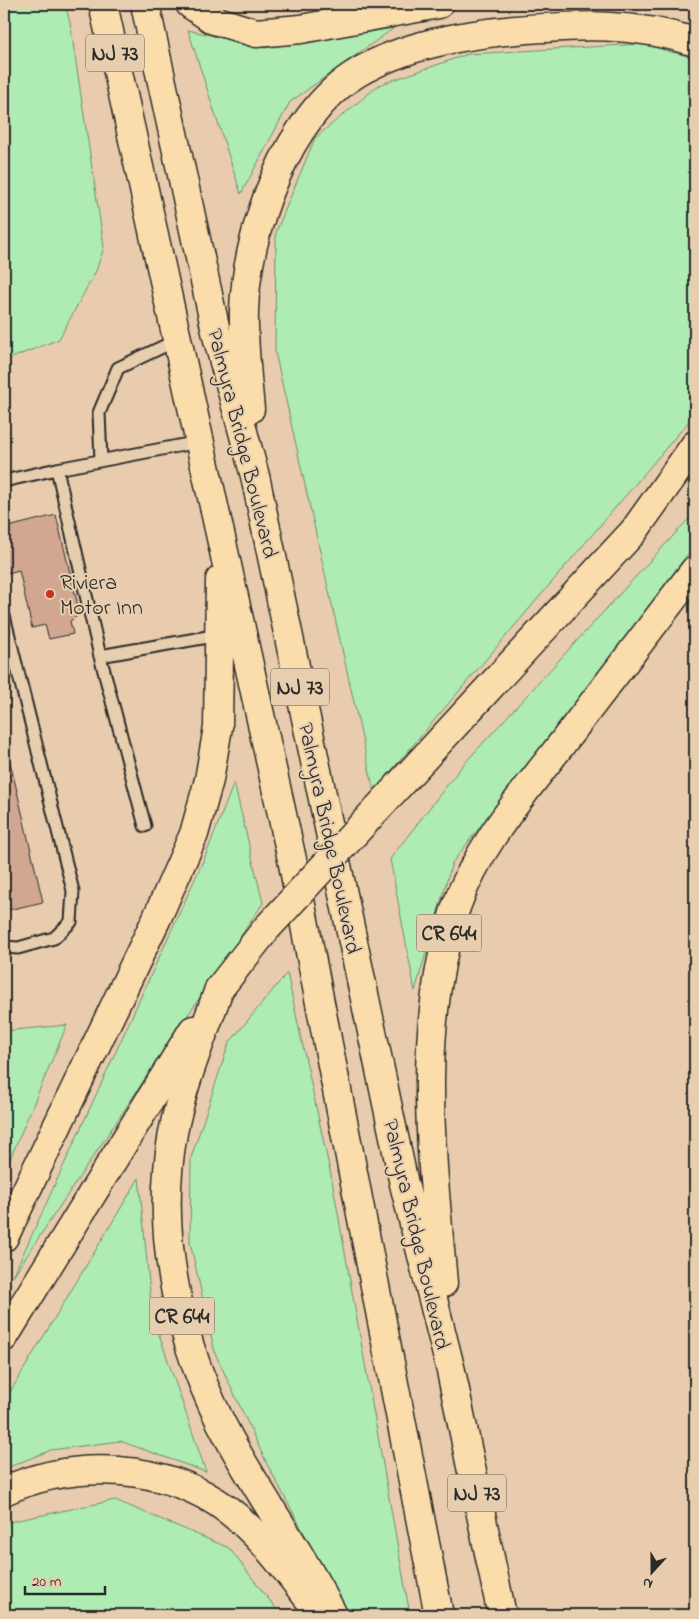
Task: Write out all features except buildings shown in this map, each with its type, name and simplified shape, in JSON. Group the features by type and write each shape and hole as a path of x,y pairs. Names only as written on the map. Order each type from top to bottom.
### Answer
{"highway":[{"name":"Palmyra Bridge Boulevard","path":"103,4 179,339 295,874 439,1615"},
{"name":"Palmyra Bridge Boulevard","path":"144,4 217,336 255,476 404,1184 451,1371 502,1615"},
{"path":"190,4 214,20 256,33 302,29 439,4"},
{"path":"255,476 244,336 245,289 249,263 266,203 279,171 298,136 332,93 356,74 388,58 449,40 502,31 621,26 646,29 695,42"},
{"name":"CR 644","path":"333,1615 317,1583 230,1440 213,1407 189,1342 174,1278 168,1217 168,1176 172,1141 180,1101 219,989 266,929 634,531 695,445"},
{"path":"4,1237 156,920 194,834 214,754 220,694 220,529"},
{"name":"CR 644","path":"451,1371 428,1108 429,1067 436,998 448,937 457,905 496,830 695,570"},
{"path":"4,1338 219,989"},
{"path":"4,1491 44,1476 82,1471 107,1470 142,1474 172,1482 202,1495 228,1510 276,1558 322,1615"}],"lane":[{"path":"101,460 99,413 118,368 179,339"},
{"path":"4,482 101,460 201,442"},
{"path":"57,469 100,656 144,826"},
{"path":"4,616 72,891 71,922 54,938 18,948 4,947"},
{"path":"100,656 220,635"}],"green space":[{"path":"4,4 65,4 70,23 104,247 96,271 59,339 4,361"},
{"path":"394,28 290,102 241,194 188,30 265,48"},
{"path":"641,44 695,58 695,414 374,791 275,352 276,232 315,138 379,85 468,54"},
{"path":"695,512 695,544 607,663 452,863 415,991 390,859 462,766"},
{"path":"234,783 263,903 13,1276 205,857"},
{"path":"287,973 332,1180 410,1615 348,1615 267,1464 215,1353 190,1242 191,1158 229,1043"},
{"path":"67,1025 4,1173 4,1031"},
{"path":"139,1178 152,1314 206,1472 120,1441 51,1450 4,1469 4,1402"},
{"path":"115,1500 229,1548 281,1615 4,1615 4,1523"}],"place":[{"name":"Riviera Motor Inn","path":"50,594"}]}
